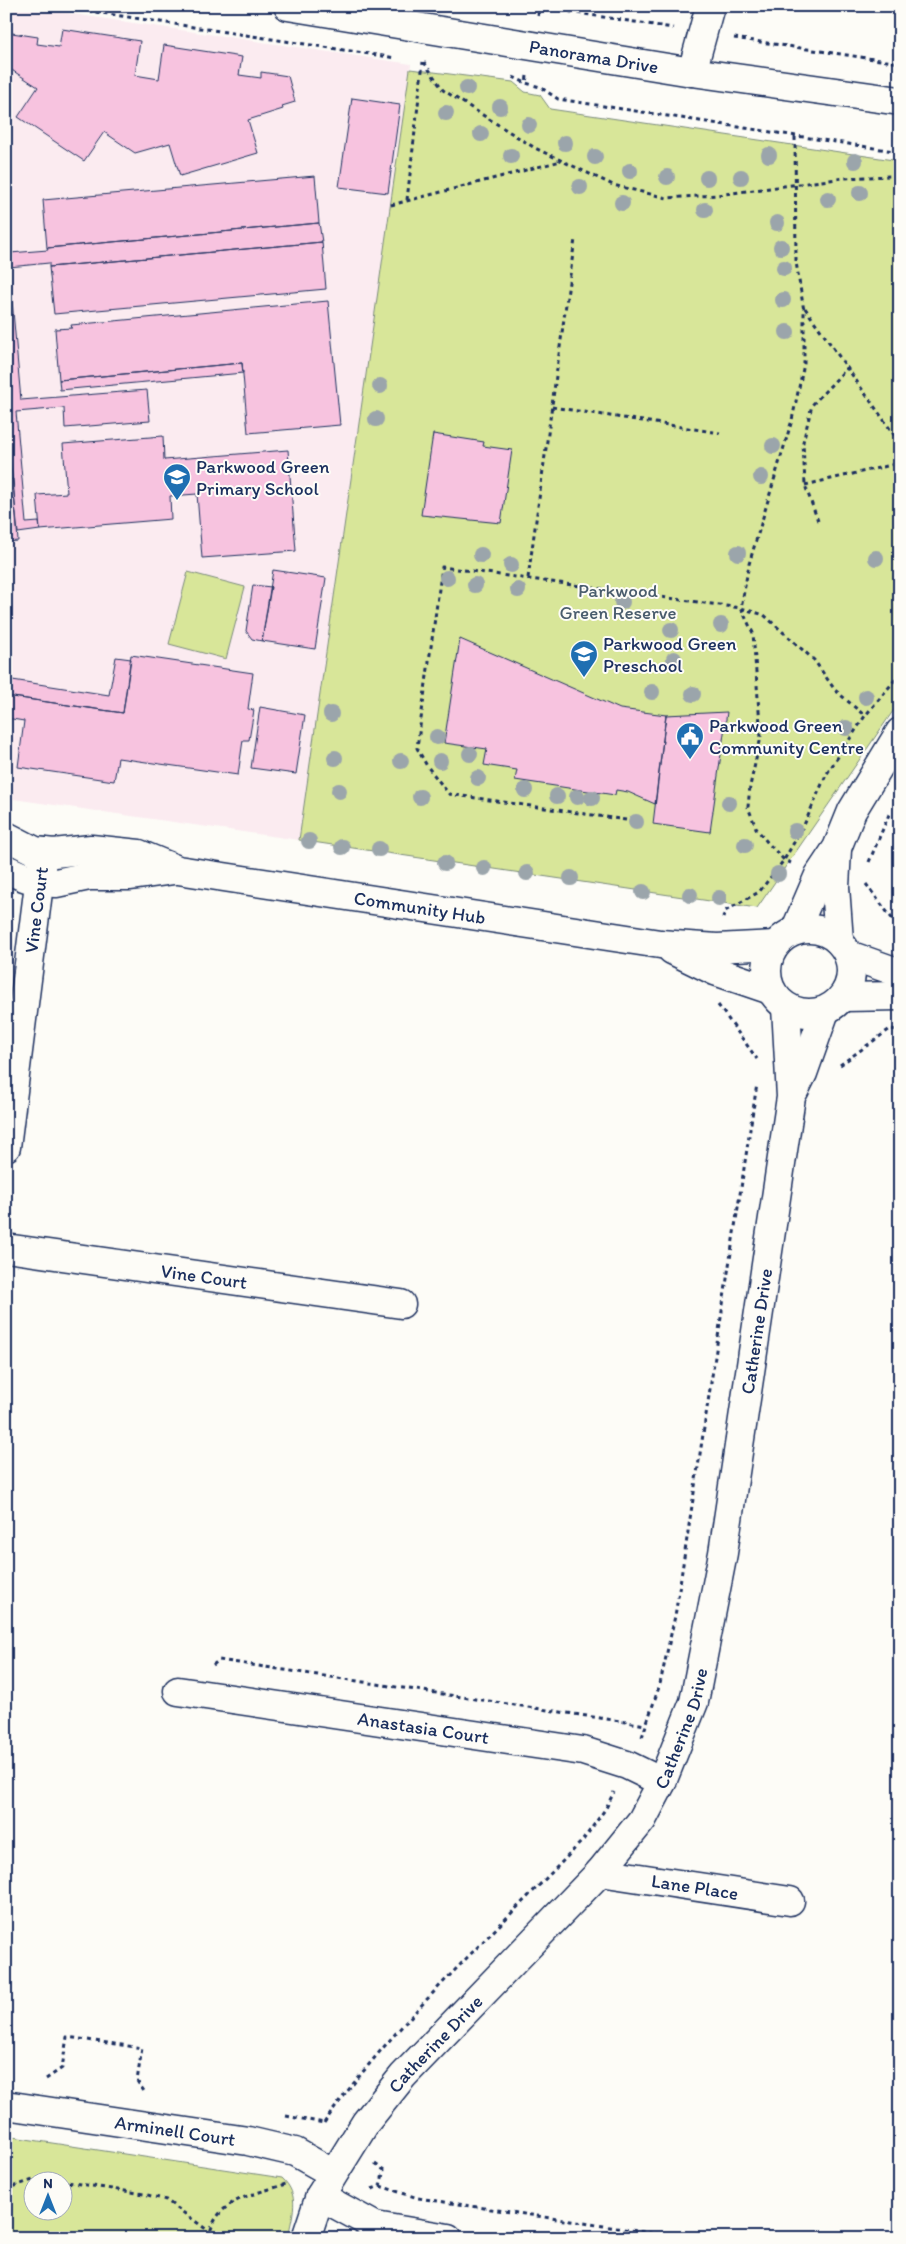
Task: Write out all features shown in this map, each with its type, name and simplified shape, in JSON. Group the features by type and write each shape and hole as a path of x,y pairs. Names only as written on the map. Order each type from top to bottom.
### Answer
{"street":[{"name":"Panorama Drive","path":"288,6 692,72 900,102"},
{"path":"692,72 710,6"},
{"path":"900,732 852,811 827,877 767,967 767,979 778,999 798,1012 812,1014 834,1004 900,996"},
{"name":"Community Hub","path":"6,836 43,852 54,853 91,849 139,854 178,870 660,944 717,948 785,938"},
{"name":"Vine Court","path":"6,1147 43,852"},
{"name":"Community Hub","path":"6,869 39,882 56,883 89,876 131,876 178,870"},
{"path":"827,877 844,948 852,970 850,984 834,1004"},
{"path":"785,938 818,930 830,934 844,948 900,973"},
{"name":"Community Hub","path":"660,944 778,999"},
{"name":"Catherine Drive","path":"306,2238 326,2184 366,2122 403,2076 600,1872 642,1820 662,1782 694,1702 723,1553 791,1097 778,999"},
{"name":"Catherine Drive","path":"791,1097 834,1004"},
{"name":"Vine Court","path":"6,1248 401,1304"},
{"name":"Anastasia Court","path":"178,1691 583,1751 627,1765 662,1782"},
{"name":"Lane Place","path":"600,1872 790,1901"},
{"name":"Arminell Court","path":"12,2106 248,2142 295,2152 307,2158 326,2184 375,2226 448,2238"}],"path":[{"path":"56,6 404,59"},
{"path":"531,6 539,8"},
{"path":"414,60 424,62 443,90 535,148 612,185 667,198 717,196 844,178 900,177"},
{"path":"406,200 424,62"},
{"path":"795,136 796,262 803,305 804,364 792,420 749,564 741,608 753,634 762,736 750,786 748,807 756,828 784,860 827,877 867,884 900,929"},
{"path":"391,205 562,161"},
{"path":"528,578 575,239"},
{"path":"803,305 900,443"},
{"path":"818,521 806,486 803,442 812,405 847,368"},
{"path":"552,406 720,433"},
{"path":"806,486 900,463"},
{"path":"626,820 449,794 427,766 417,748 442,567 741,608 764,615 814,660 835,690 865,716"},
{"path":"784,860 804,825 826,775 865,716 900,674"},
{"path":"862,883 873,849 895,804"},
{"path":"324,2123 352,2082 395,2032 583,1840 606,1808 646,1725 660,1684 675,1616 758,1083"},
{"path":"178,1691 219,1660 646,1725"},
{"path":"209,2238 217,2214 224,2207 290,2182 300,2173 307,2158"},
{"path":"6,2189 33,2180 54,2180 144,2194 166,2200 210,2232"},
{"path":"380,2186 418,2198 683,2238"}],"shaded area":[{"name":"Parkwood Green Primary School","path":"6,6 19,6 411,64 299,840 6,798"}],"green space":[{"name":"Parkwood Green Reserve","path":"410,69 513,82 525,92 540,95 550,109 900,161 900,701 757,908 299,840"},
{"path":"188,572 245,587 226,659 169,644"},
{"path":"6,2136 282,2178 292,2192 294,2206 288,2238 6,2238"}],"building":[{"path":"62,29 140,41 135,75 159,79 164,45 242,57 239,75 261,78 261,72 288,76 295,102 282,106 283,109 248,120 258,153 180,176 170,143 135,153 104,132 84,161 18,117 38,87 7,67 9,64 6,62 6,42 12,33 38,37 37,44 59,47"},
{"path":"352,98 400,105 388,193 339,187"},
{"path":"315,176 319,223 47,248 43,200"},
{"path":"6,207 10,253 319,223 322,242 49,267 49,263 9,267 21,400 147,390 150,421 65,428 64,408 16,412 26,523 39,522 40,530 18,533 6,419"},
{"path":"322,242 326,289 54,314 49,267"},
{"path":"328,301 340,425 248,433 242,363 59,380 55,329 72,328 71,325"},
{"path":"242,363 243,373 60,390 59,380"},
{"path":"433,434 484,442 483,446 512,450 501,523 421,515"},
{"path":"163,436 164,460 288,450 296,551 202,558 197,494 170,496 171,519 40,530 37,495 67,493 63,444"},
{"path":"13,479 18,541 6,542 6,480"},
{"path":"273,570 326,578 315,649 262,641"},
{"path":"253,585 271,587 262,641 252,639 246,631"},
{"name":"Parkwood Green Preschool","path":"460,639 620,709 666,715 655,804 628,792 616,790 615,795 515,780 517,770 484,765 487,749 444,743"},
{"path":"131,655 253,673 248,709 254,710 249,740 243,740 238,775 118,758 114,781 18,767 24,721 6,718 6,696 123,713"},
{"path":"116,657 131,659 123,713 6,696 6,679 109,695"},
{"path":"260,707 305,715 296,774 251,768"},
{"name":"Parkwood Green Community Centre","path":"727,712 710,832 653,824 666,715"}],"place":[{"name":"Parkwood Green Primary School","path":"177,501"},
{"name":"Parkwood Green Preschool","path":"584,678"},
{"name":"Parkwood Green Community Centre","path":"690,760"}]}
